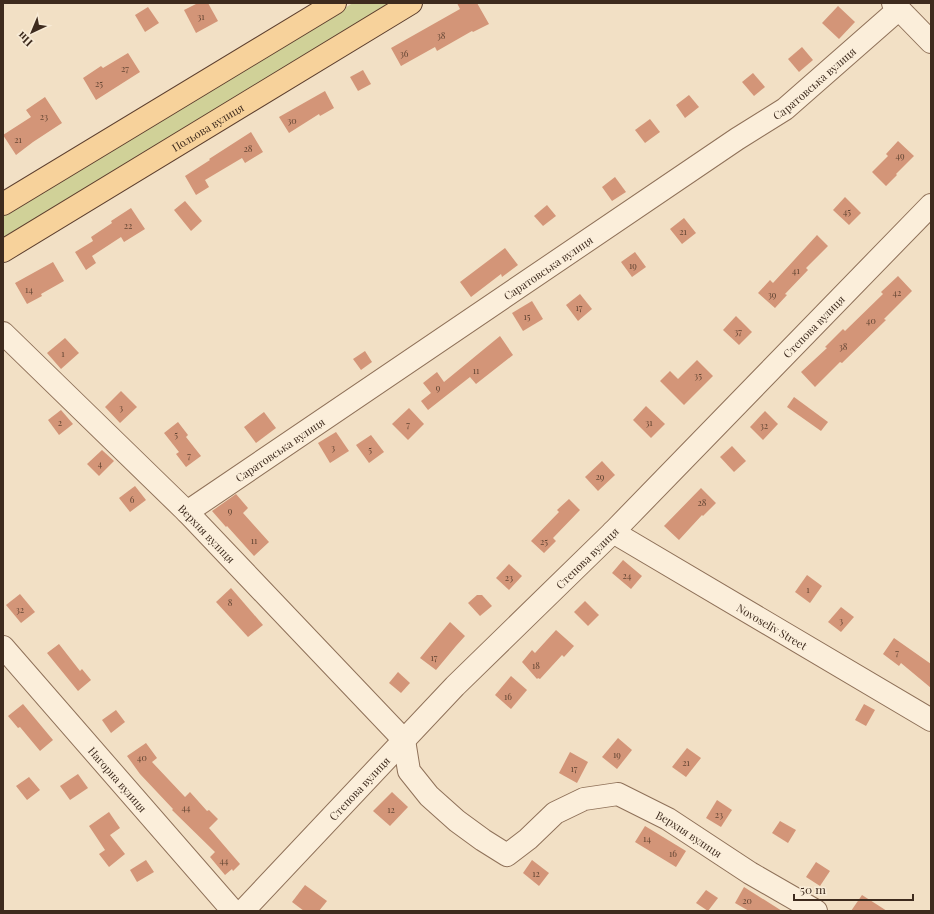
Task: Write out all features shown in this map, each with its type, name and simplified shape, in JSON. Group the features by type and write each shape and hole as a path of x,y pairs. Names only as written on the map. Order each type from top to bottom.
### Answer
{"main road":[{"path":"3,204 335,3"},
{"name":"Польова вулиця","path":"3,250 411,3"}],"street":[{"path":"896,6 931,42"},
{"name":"Саратовська вулиця","path":"187,512 737,139 785,109 896,6"},
{"name":"Степова вулиця","path":"243,911 455,686 613,532 931,205"},
{"name":"Верхня вулиця","path":"3,334 187,512 404,740 409,771 429,796 457,821 483,840 507,855 528,839 555,813 584,799 618,794 668,819 750,873 816,911"},
{"name":"Novoseliv Street","path":"613,532 931,720"},
{"name":"Нагорна вулиця","path":"3,647 232,911"}],"green space":[{"path":"353,3 397,3 3,244 3,214"}],"building":[{"path":"198,3 208,3 218,21 196,33 184,10"},
{"path":"457,3 477,3 489,24 473,32 472,31 437,51 435,47 401,66 391,48 460,9"},
{"path":"838,6 855,22 839,39 822,23"},
{"path":"148,7 159,23 145,32 135,15"},
{"path":"802,47 813,60 799,72 788,59"},
{"path":"128,53 140,72 96,100 83,78 101,66 103,68"},
{"path":"363,70 371,84 358,91 350,77"},
{"path":"753,73 765,87 754,96 742,82"},
{"path":"325,91 334,108 320,116 319,114 289,133 279,117"},
{"path":"689,95 699,107 685,118 676,105"},
{"path":"45,97 62,123 16,155 3,135 31,117 26,110"},
{"path":"650,119 660,132 645,143 635,130"},
{"path":"251,132 263,152 245,163 242,158 205,180 209,187 196,195 185,176"},
{"path":"898,141 914,156 886,186 872,172 888,156 886,154"},
{"path":"615,177 626,192 612,201 602,187"},
{"path":"845,197 861,213 849,225 833,210"},
{"path":"185,201 202,221 191,231 174,210"},
{"path":"547,205 556,216 543,226 534,216"},
{"path":"131,208 145,229 124,242 121,237 92,256 96,263 86,270 75,252 93,241 91,237 112,223 111,221"},
{"path":"684,218 696,233 682,244 670,229"},
{"path":"817,235 828,246 806,268 808,270 785,294 787,295 775,308 758,293 770,280 773,283"},
{"path":"505,248 518,265 502,277 501,274 471,297 460,282"},
{"path":"635,252 646,267 632,277 621,262"},
{"path":"53,262 64,281 27,304 15,283"},
{"path":"898,276 912,291 884,319 886,320 815,387 801,372 827,348 825,347 843,329 845,331 883,294 881,292"},
{"path":"580,294 592,309 578,321 566,305"},
{"path":"532,301 543,319 523,331 512,313"},
{"path":"736,316 752,332 739,345 723,330"},
{"path":"500,336 513,355 476,384 470,377 428,410 421,401 431,393 423,383 437,372 444,382"},
{"path":"65,338 79,353 61,369 47,353"},
{"path":"365,351 372,362 361,370 353,359"},
{"path":"697,360 713,376 684,405 660,381 670,371 678,379"},
{"path":"121,391 137,407 120,423 105,407"},
{"path":"794,397 828,422 821,431 787,407"},
{"path":"646,406 665,424 651,438 633,420"},
{"path":"409,408 424,424 408,440 392,424"},
{"path":"61,410 73,424 59,435 48,420"},
{"path":"765,411 778,424 763,440 750,427"},
{"path":"264,412 276,428 256,443 244,427"},
{"path":"178,422 188,435 186,437 201,456 186,467 176,454 179,452 164,433"},
{"path":"336,432 349,451 330,463 318,443"},
{"path":"371,435 384,452 369,463 356,445"},
{"path":"732,446 746,461 734,472 720,457"},
{"path":"102,450 114,461 99,476 87,464"},
{"path":"602,461 615,475 598,491 585,477"},
{"path":"135,486 146,500 130,512 119,498"},
{"path":"701,488 716,503 703,516 702,515 679,540 664,526"},
{"path":"236,494 248,508 243,513 269,542 254,556 212,511"},
{"path":"569,499 580,510 553,538 556,541 544,553 531,541 559,512 557,510"},
{"path":"623,560 642,576 631,589 612,573"},
{"path":"509,564 522,576 509,590 496,578"},
{"path":"807,575 822,586 810,603 795,592"},
{"path":"231,588 263,625 248,637 216,602"},
{"path":"20,594 35,612 21,623 6,605"},
{"path":"477,595 482,595 492,606 480,616 468,603"},
{"path":"585,601 599,615 588,626 574,612"},
{"path":"841,607 854,617 841,632 828,622"},
{"path":"450,622 465,636 436,670 420,658"},
{"path":"556,630 574,646 564,657 562,655 540,679 537,679 522,662 532,650 535,653"},
{"path":"894,638 931,664 931,688 901,663 899,666 883,654"},
{"path":"59,644 80,671 82,669 91,680 78,691 47,653"},
{"path":"398,672 410,683 401,693 389,683"},
{"path":"511,676 527,690 511,709 495,695"},
{"path":"23,704 53,740 40,751 20,727 18,728 8,716"},
{"path":"864,704 875,710 866,726 855,720"},
{"path":"116,710 125,722 111,733 102,720"},
{"path":"618,738 632,750 617,769 602,757"},
{"path":"146,743 157,758 152,762 185,797 190,792 207,811 209,810 218,819 209,828 240,864 233,871 232,869 225,875 210,857 215,852 172,810 173,809 140,774 127,756"},
{"path":"687,748 701,758 686,777 672,767"},
{"path":"570,752 588,762 577,783 559,773"},
{"path":"78,774 88,788 70,800 60,786"},
{"path":"29,777 40,790 27,800 16,786"},
{"path":"392,792 408,807 390,826 373,811"},
{"path":"717,800 732,810 721,827 706,818"},
{"path":"109,812 120,828 110,835 125,854 109,867 99,854 105,850 89,826"},
{"path":"780,821 796,830 788,843 772,833"},
{"path":"645,826 686,851 676,867 635,842"},
{"path":"146,860 154,872 137,882 130,870"},
{"path":"532,860 549,873 539,886 523,873"},
{"path":"816,862 830,871 820,886 806,877"},
{"path":"305,885 327,901 319,911 304,911 292,902"},
{"path":"744,887 782,911 749,911 735,903"},
{"path":"706,890 718,898 708,911 696,903"},
{"path":"862,895 887,911 851,911"}]}
